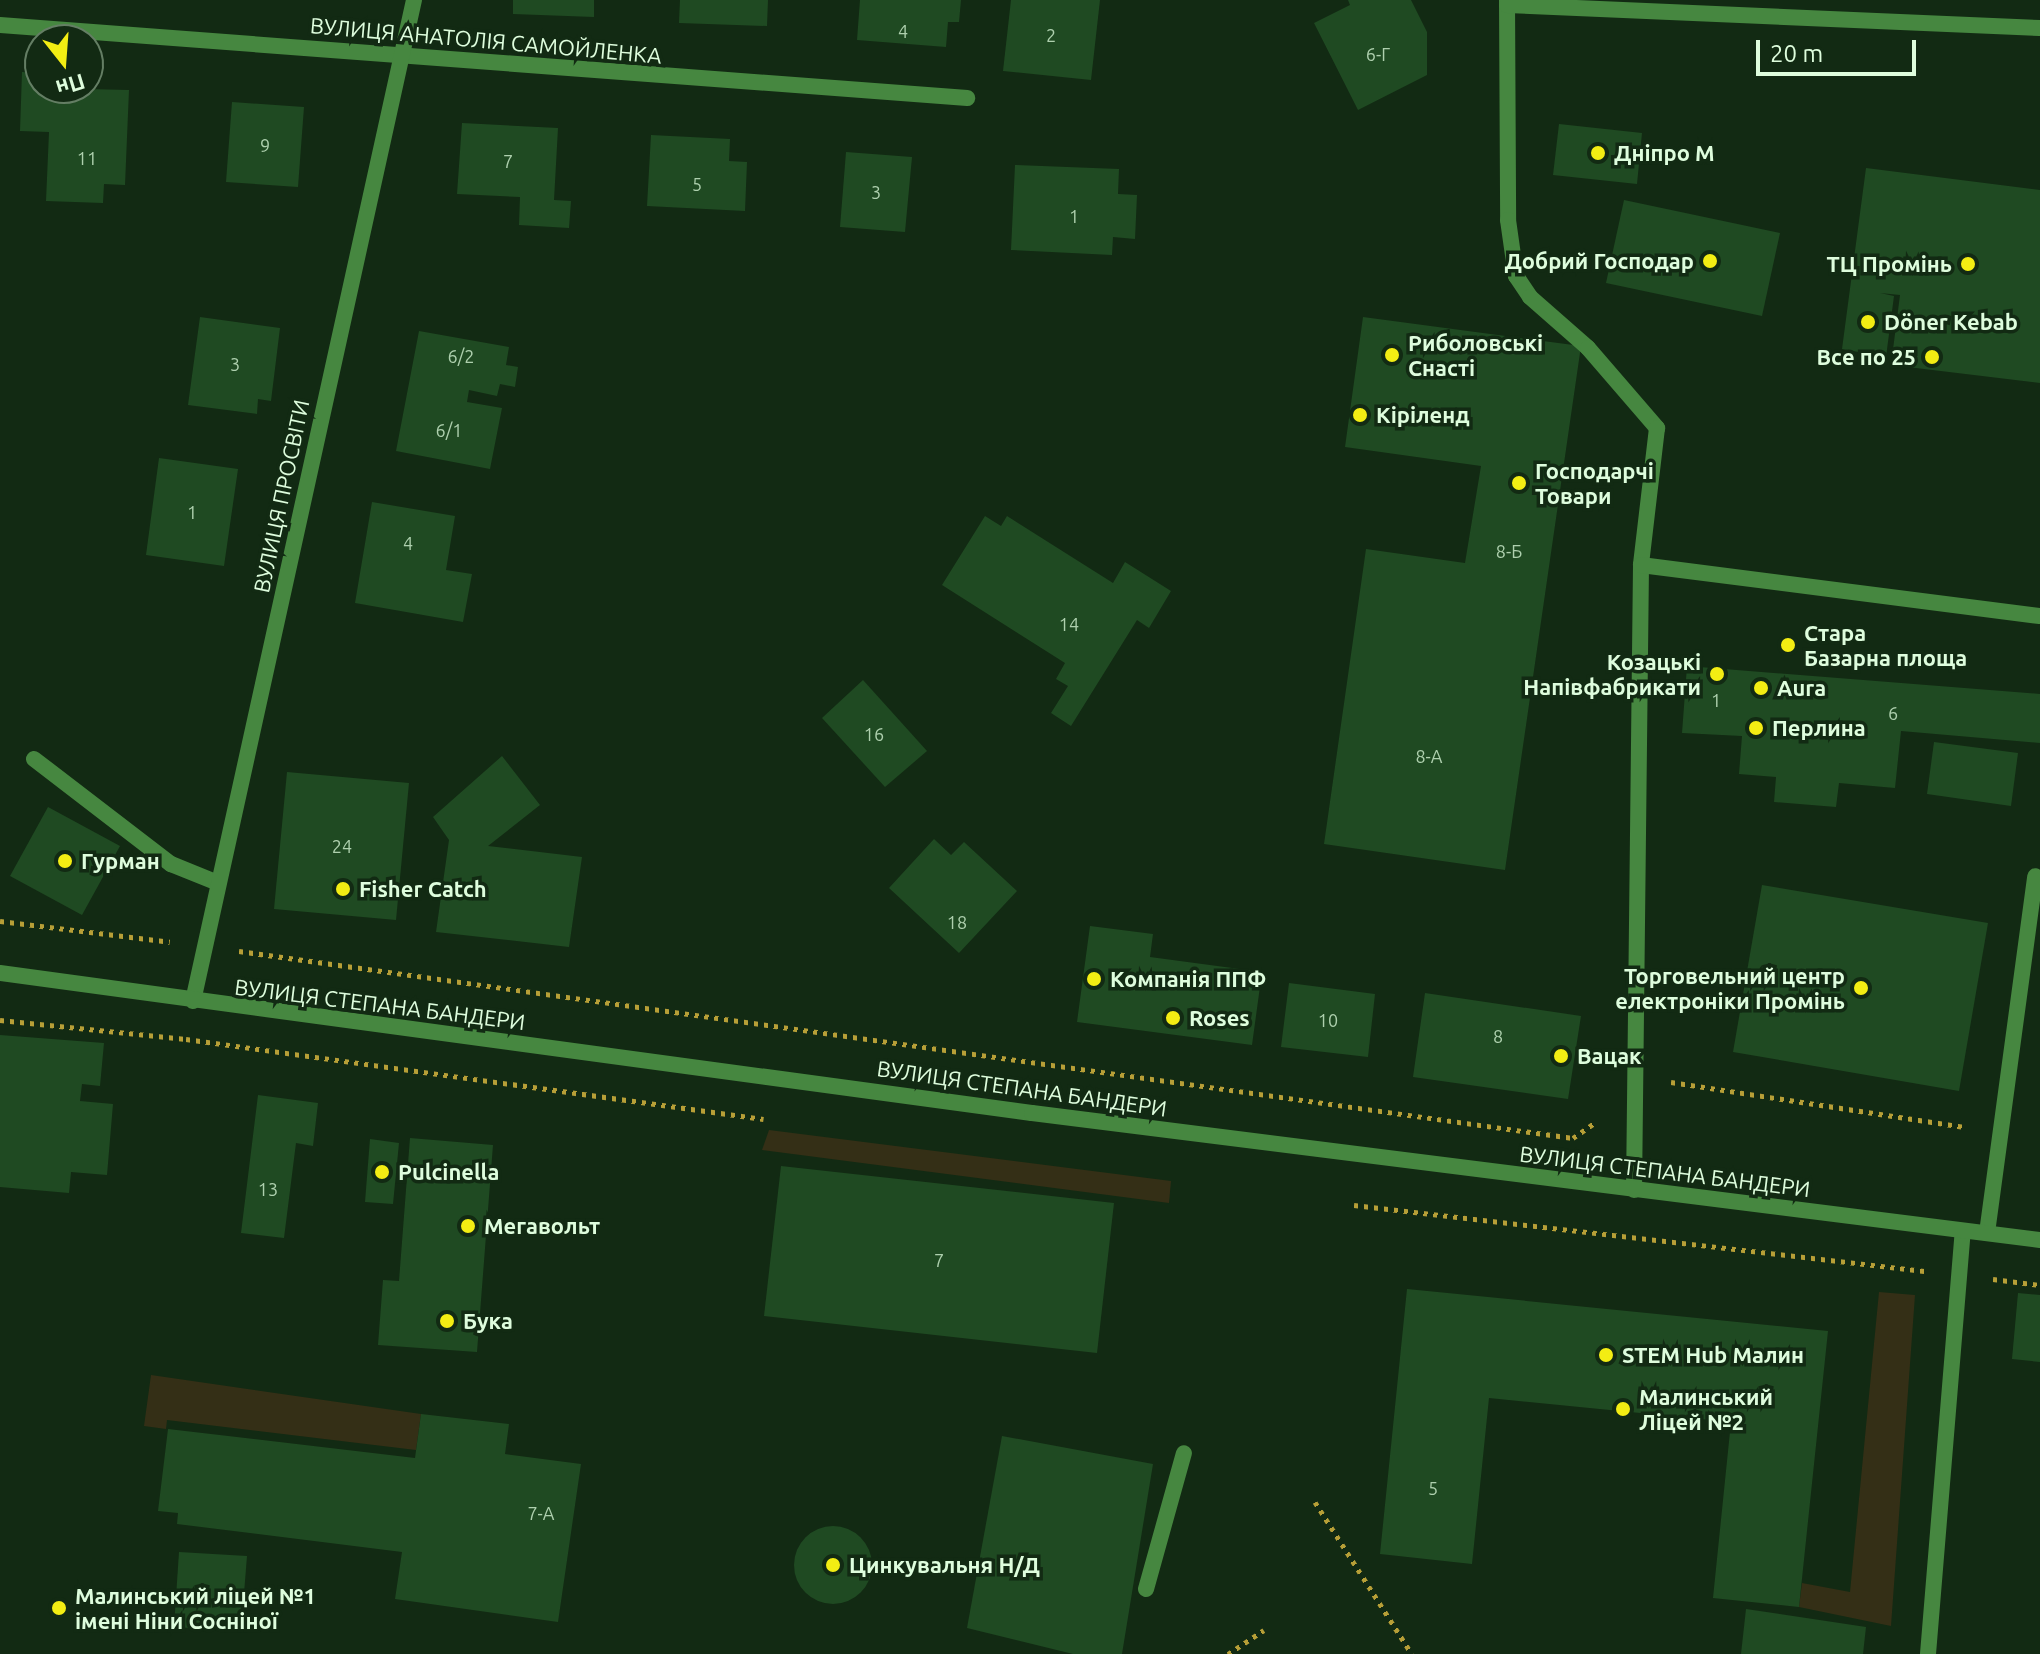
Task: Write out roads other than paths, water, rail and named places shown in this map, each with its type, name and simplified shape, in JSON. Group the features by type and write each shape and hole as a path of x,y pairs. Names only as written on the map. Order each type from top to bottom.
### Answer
{"street":[{"name":"ВУЛИЦЯ ПРОСВІТИ","path":"193,1001 414,0"},
{"path":"1634,1190 1640,1077 1641,565 1657,428 1588,348 1530,297 1516,276 1508,220 1507,3 2040,28"},
{"name":"ВУЛИЦЯ АНАТОЛІЯ САМОЙЛЕНКА","path":"0,25 401,53 794,88 967,98"},
{"path":"1641,565 2040,616"},
{"path":"34,759 171,864 218,883"},
{"path":"1987,1233 2035,876"},
{"name":"ВУЛИЦЯ СТЕПАНА БАНДЕРИ","path":"0,973 1634,1190 2040,1240"},
{"path":"1928,1654 1963,1231"},
{"path":"1146,1589 1184,1453"}],"place":[{"name":"Дніпро М","path":"1598,153"},
{"name":"Добрий Господар","path":"1710,261"},
{"name":"ТЦ Промінь","path":"1968,264"},
{"name":"Döner Kebab","path":"1868,322"},
{"name":"Риболовські Снасті","path":"1392,355"},
{"name":"Все по 25","path":"1932,357"},
{"name":"Кіріленд","path":"1360,415"},
{"name":"Господарчі Товари","path":"1519,483"},
{"name":"Стара Базарна площа","path":"1788,645"},
{"name":"Козацькі Напівфабрикати","path":"1717,674"},
{"name":"Aura","path":"1761,688"},
{"name":"Перлина","path":"1756,728"},
{"name":"Гурман","path":"65,861"},
{"name":"Fisher Catch","path":"343,889"},
{"name":"Компанія ППФ","path":"1094,979"},
{"name":"Торговельний центр електроніки Промінь","path":"1861,988"},
{"name":"Roses","path":"1173,1018"},
{"name":"Вацак","path":"1561,1056"},
{"name":"Pulcinella","path":"382,1172"},
{"name":"Мегавольт","path":"468,1226"},
{"name":"Бука","path":"447,1321"},
{"name":"STEM Hub Малин","path":"1606,1355"},
{"name":"Малинський Ліцей №2","path":"1623,1409"},
{"name":"Цинкувальня Н/Д","path":"833,1565"},
{"name":"Малинський ліцей №1 імені Ніни Сосніної","path":"59,1608"}]}
